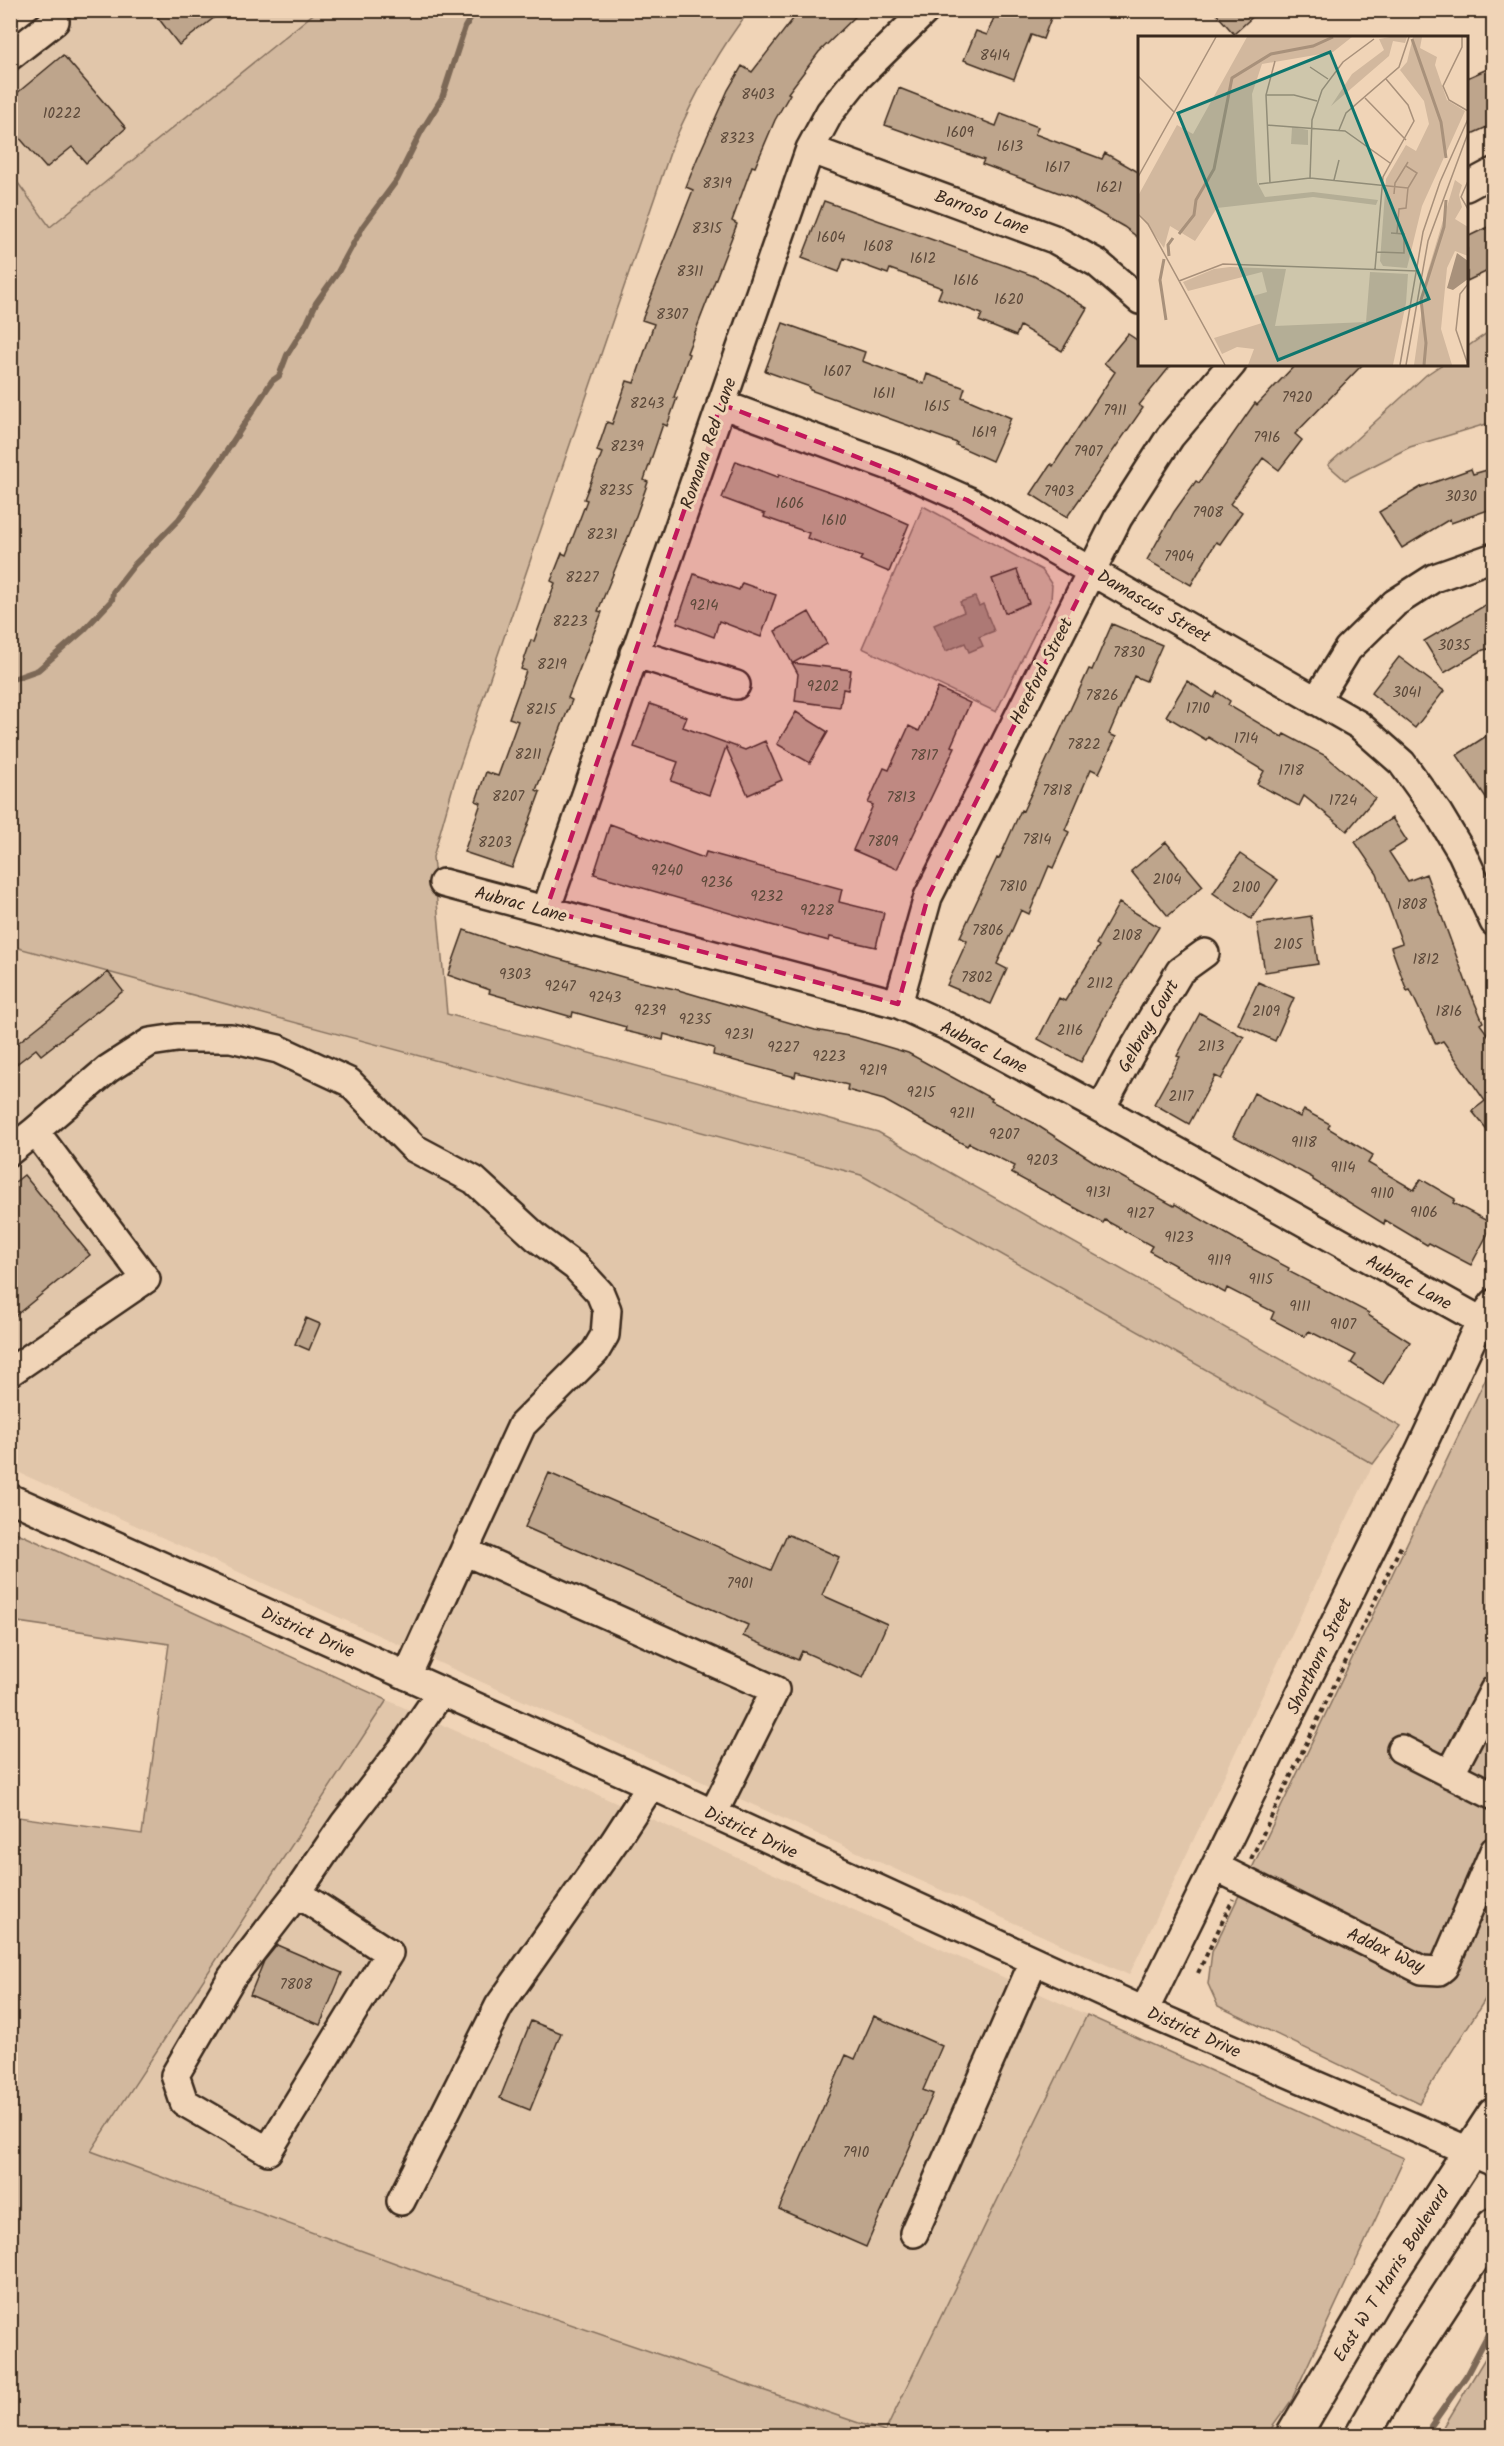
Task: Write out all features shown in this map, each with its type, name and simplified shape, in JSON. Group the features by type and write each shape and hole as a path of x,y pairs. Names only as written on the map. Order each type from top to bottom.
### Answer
{"main road":[{"name":"East W T Harris Boulevard","path":"1293,2436 1378,2292 1481,2157 1494,2115"},
{"path":"1362,2436 1402,2366 1494,2225"}],"street":[{"name":"Romana Red Lane","path":"546,910 810,149 830,112 858,77 926,10"},
{"path":"10,56 55,21"},
{"name":"Barroso Lane","path":"810,149 1054,238 1097,263 1138,298"},
{"path":"1468,186 1494,172"},
{"name":"Hereford Street","path":"898,1004 928,897 1118,518 1170,437 1222,368"},
{"name":"Damascus Street","path":"721,404 895,468 957,495 1092,570 1359,725 1402,763 1438,813 1462,853 1494,922"},
{"path":"1316,701 1348,649 1395,603 1434,578 1494,557"},
{"path":"634,653 736,686"},
{"name":"Aubrac Lane","path":"443,883 898,1004 955,1030 1489,1317"},
{"name":"Gelbray Court","path":"1101,1108 1180,971 1205,953"},
{"path":"10,1151 108,1069 150,1042 177,1038 231,1038 268,1047 349,1082 414,1148 474,1180 537,1239 576,1267 600,1293 607,1310 605,1335 595,1352 522,1425 406,1676"},
{"path":"10,1372 146,1278 35,1131"},
{"name":"Shorthorn Street","path":"1144,2011 1420,1450 1489,1317"},
{"name":"District Drive","path":"10,1498 651,1785 1144,2011 1481,2157"},
{"path":"464,1551 775,1690 713,1814"},
{"path":"1450,1774 1494,1690"},
{"path":"297,1893 388,1953 268,2151 184,2102 175,2075 232,1977 297,1893 344,1824 399,1754 441,1692"},
{"path":"1401,1749 1494,1796"},
{"path":"401,2201 499,2006 614,1842 651,1785"},
{"name":"Addax Way","path":"1215,1867 1422,1970 1439,1971 1444,1967 1494,1851"},
{"path":"914,2233 1034,1960"}],"path":[{"path":"1198,1973 1404,1540"}],"highlighted area":[{"path":"721,404 967,500 1092,571 928,897 898,1004 546,910"}],"shaded area":[{"path":"55,11 317,11 50,227 11,172 10,47"},
{"path":"317,11 749,11 707,75 673,144 454,783 433,857 447,1014 878,1132 1401,1427 1373,1464 861,1175 11,946 10,172 50,227"},
{"path":"1493,329 1493,422 1410,447 1345,480 1328,465 1426,375 1440,366 1468,366 1468,346"},
{"path":"923,506 1042,570 1052,585 1051,600 996,712 862,648"},
{"path":"975,597 979,606 983,604 994,631 979,637 983,646 969,652 965,643 946,651 934,625 964,612 960,602"},
{"path":"10,946 861,1175 1373,1464 1129,1975 11,1469"},
{"path":"1493,1363 1493,1987 1419,2103 1218,2006 1208,1984 1212,1952"},
{"path":"11,1530 387,1700 91,2151 436,2278 885,2432 1087,2015 1404,2158 1291,2401 1266,2436 11,2435 11,1816 142,1834 169,1644 11,1621"},
{"path":"387,1700 1087,2015 886,2433 436,2278 90,2151"},
{"path":"1493,2345 1493,2435 1439,2435"}],"building":[{"path":"152,10 224,10 179,45"},
{"path":"800,10 862,10 819,52 788,93 790,94 775,120 755,167 752,166 732,221 737,224 687,353 689,354 674,397 677,398 667,426 663,424 644,480 648,482 598,611 602,612 568,698 572,700 536,790 540,792 512,868 464,852 481,803 476,801 486,772 498,776 518,721 509,718 526,671 521,669 555,583 551,581 562,553 566,555 587,500 584,499 602,453 597,451 607,422 612,424 627,381 634,383 654,324 642,320 693,190 686,187 697,159 728,90 742,66 752,72"},
{"path":"997,10 1054,10 1043,39 1031,35 1014,79 964,60 976,31 987,35"},
{"path":"1213,10 1260,10 1234,34"},
{"path":"63,55 126,128 86,163 72,147 46,168 10,127 10,99"},
{"path":"1494,66 1494,124 1468,136 1468,78"},
{"path":"899,88 996,126 1001,113 1038,127 1035,134 1102,159 1105,153 1138,172 1138,238 1073,198 982,164 984,160 885,125"},
{"path":"824,201 1034,276 1087,308 1062,351 1020,326 1016,336 979,321 982,314 938,298 942,288 890,269 888,274 844,258 839,272 802,258"},
{"path":"1494,224 1494,268 1468,281 1468,237"},
{"path":"783,323 865,352 862,361 924,384 927,374 965,388 962,397 1011,418 992,461 956,445 957,443 810,390 810,387 765,371"},
{"path":"1128,334 1138,341 1138,366 1170,366 1139,405 1143,408 1067,517 1031,494 1051,464 1053,466 1115,372 1104,363"},
{"path":"1294,366 1361,366 1295,434 1302,440 1279,470 1263,458 1230,504 1242,512 1220,544 1216,542 1191,585 1147,560 1174,512 1196,481 1199,483 1255,403 1257,405"},
{"path":"736,461 778,477 779,474 857,501 909,524 889,572 860,560 862,557 807,538 809,533 764,517 765,514 722,498"},
{"path":"1494,468 1494,508 1451,523 1450,519 1402,548 1379,512 1421,487 1471,469 1473,474"},
{"path":"1017,570 1029,603 1005,613 992,579"},
{"path":"694,574 739,590 742,583 776,595 761,637 719,621 714,637 677,623"},
{"path":"1494,600 1494,648 1483,650 1444,673 1424,641"},
{"path":"809,612 827,644 793,663 851,670 848,690 843,689 840,707 795,701 798,674 775,631"},
{"path":"1112,624 1162,645 1146,681 1134,676 1109,734 1116,737 1099,773 1091,769 1065,830 1069,832 1053,868 1049,866 1029,914 1021,910 997,964 1007,969 991,1004 947,985 967,941 960,937 1021,810 1023,811 1089,669 1092,670"},
{"path":"1399,657 1444,691 1415,728 1371,693"},
{"path":"1187,681 1214,698 1217,692 1230,701 1228,705 1282,737 1284,734 1326,756 1375,798 1347,831 1304,796 1299,806 1257,784 1264,771 1208,737 1206,740 1166,716"},
{"path":"938,688 970,703 951,746 955,747 897,869 853,850 873,805 868,803 884,768 889,770 909,726 919,731"},
{"path":"650,704 687,717 683,727 745,750 765,741 782,780 748,795 726,747 709,795 671,781 678,762 634,747"},
{"path":"796,712 828,732 810,763 777,744"},
{"path":"1494,731 1494,809 1457,755"},
{"path":"1392,818 1407,841 1389,852 1408,881 1426,874 1483,1022 1480,1024 1494,1043 1494,1138 1472,1111 1485,1101 1443,1041 1436,1044 1410,990 1407,991 1391,947 1402,943 1377,874 1355,842"},
{"path":"610,824 704,858 706,852 842,889 839,902 884,913 876,947 830,937 829,941 594,874"},
{"path":"1166,842 1203,886 1168,916 1131,871"},
{"path":"1240,854 1278,880 1251,919 1213,893"},
{"path":"1119,903 1159,927 1109,1008 1081,1062 1038,1039 1059,998 1065,1001 1099,946 1096,944"},
{"path":"1311,916 1318,964 1265,972 1257,924"},
{"path":"464,930 637,981 675,989 815,1030 854,1037 908,1053 1032,1122 1093,1161 1289,1268 1288,1271 1369,1313 1368,1315 1410,1342 1383,1384 1351,1363 1356,1355 1309,1331 1305,1337 1271,1319 1274,1312 1227,1288 1225,1293 1149,1251 1152,1246 1105,1220 1103,1223 1011,1173 1015,1166 969,1143 967,1146 884,1100 847,1090 848,1085 796,1072 795,1077 713,1055 714,1048 664,1034 663,1040 625,1031 626,1027 573,1012 572,1017 489,993 490,990 448,975"},
{"path":"108,972 123,991 41,1055 36,1049 10,1069 10,1049"},
{"path":"1258,982 1294,998 1275,1041 1238,1024"},
{"path":"1200,1013 1244,1037 1221,1079 1215,1076 1189,1124 1154,1104 1180,1057 1177,1056"},
{"path":"1254,1093 1300,1117 1304,1110 1330,1124 1328,1128 1373,1155 1368,1163 1414,1190 1421,1179 1455,1199 1453,1203 1493,1224 1471,1265 1429,1243 1427,1245 1385,1220 1384,1224 1313,1178 1233,1136"},
{"path":"24,1175 90,1255 10,1320 10,1186"},
{"path":"306,1318 320,1324 309,1350 295,1344"},
{"path":"549,1473 771,1570 787,1534 839,1557 822,1595 887,1624 863,1678 802,1651 798,1660 743,1636 748,1625 525,1527"},
{"path":"277,1945 342,1973 320,2025 250,1995 264,1961"},
{"path":"874,2016 942,2046 923,2090 933,2094 866,2247 779,2209 846,2055 855,2059"},
{"path":"531,2021 561,2033 530,2110 500,2098"}],"waterway":[{"path":"10,680 38,670 84,630 112,600 113,592 134,565 179,519 219,463 272,381 279,376 287,355 307,323 316,303 338,272 363,226 397,180 421,132 442,98 465,27 475,10"},
{"path":"1430,2436 1431,2426 1466,2376 1494,2323"}],"railway":[{"path":"10,17 19,10"}]}
